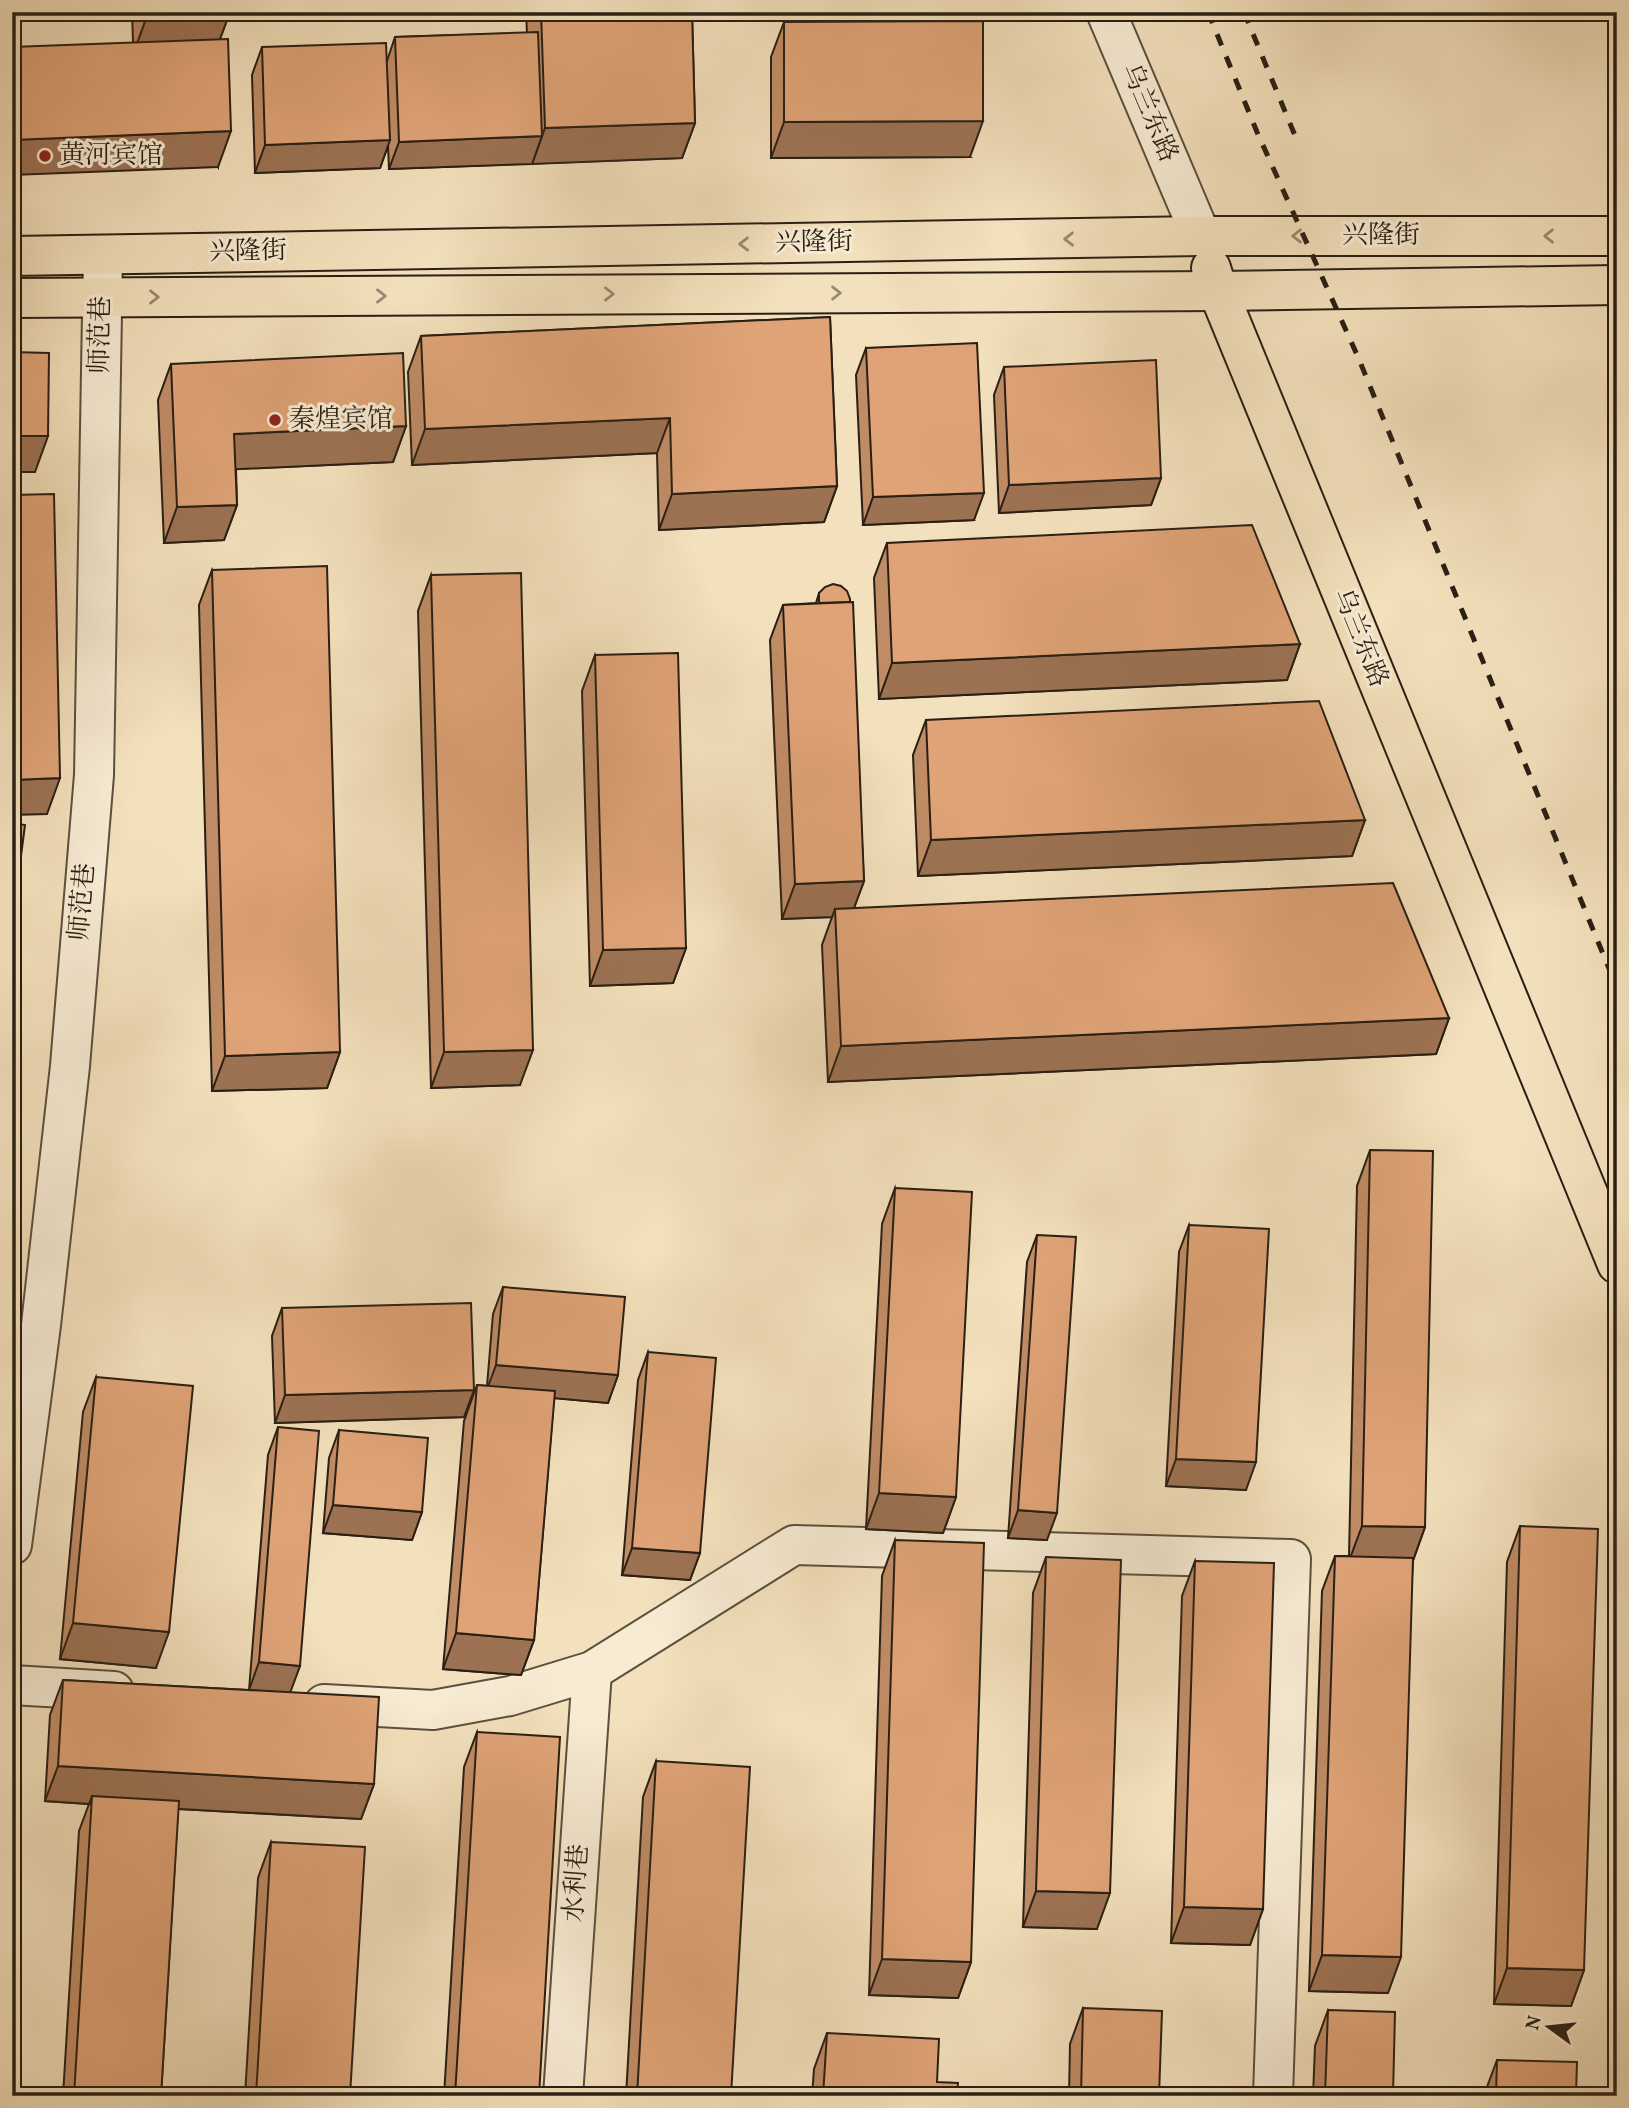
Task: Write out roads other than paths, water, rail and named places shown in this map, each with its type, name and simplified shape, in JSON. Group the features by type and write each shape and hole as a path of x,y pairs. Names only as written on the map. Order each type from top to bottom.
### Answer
{"main road":[{"name":"兴隆街","path":"12,256 1201,236 1617,236"},
{"name":"乌兰东路","path":"1201,236 1218,291 1617,1264"},
{"name":"兴隆街","path":"12,298 1218,291 1617,285"}],"street":[{"name":"乌兰东路","path":"1106,12 1201,236"},
{"name":"师范巷","path":"12,1545 41,1325 70,1066 94,775 103,255"},
{"path":"284,1701 433,1710 510,1696 592,1671 794,1545 1291,1559 1273,2096"},
{"name":"水利巷","path":"563,2096 592,1671"},
{"path":"12,1685 148,1693"}],"railway":[{"path":"1208,12 1257,132 1358,357 1617,988"},
{"path":"1244,12 1296,138"}],"place":[{"name":"黄河宾馆","path":"45,156"},
{"name":"秦煌宾馆","path":"275,420"}]}
